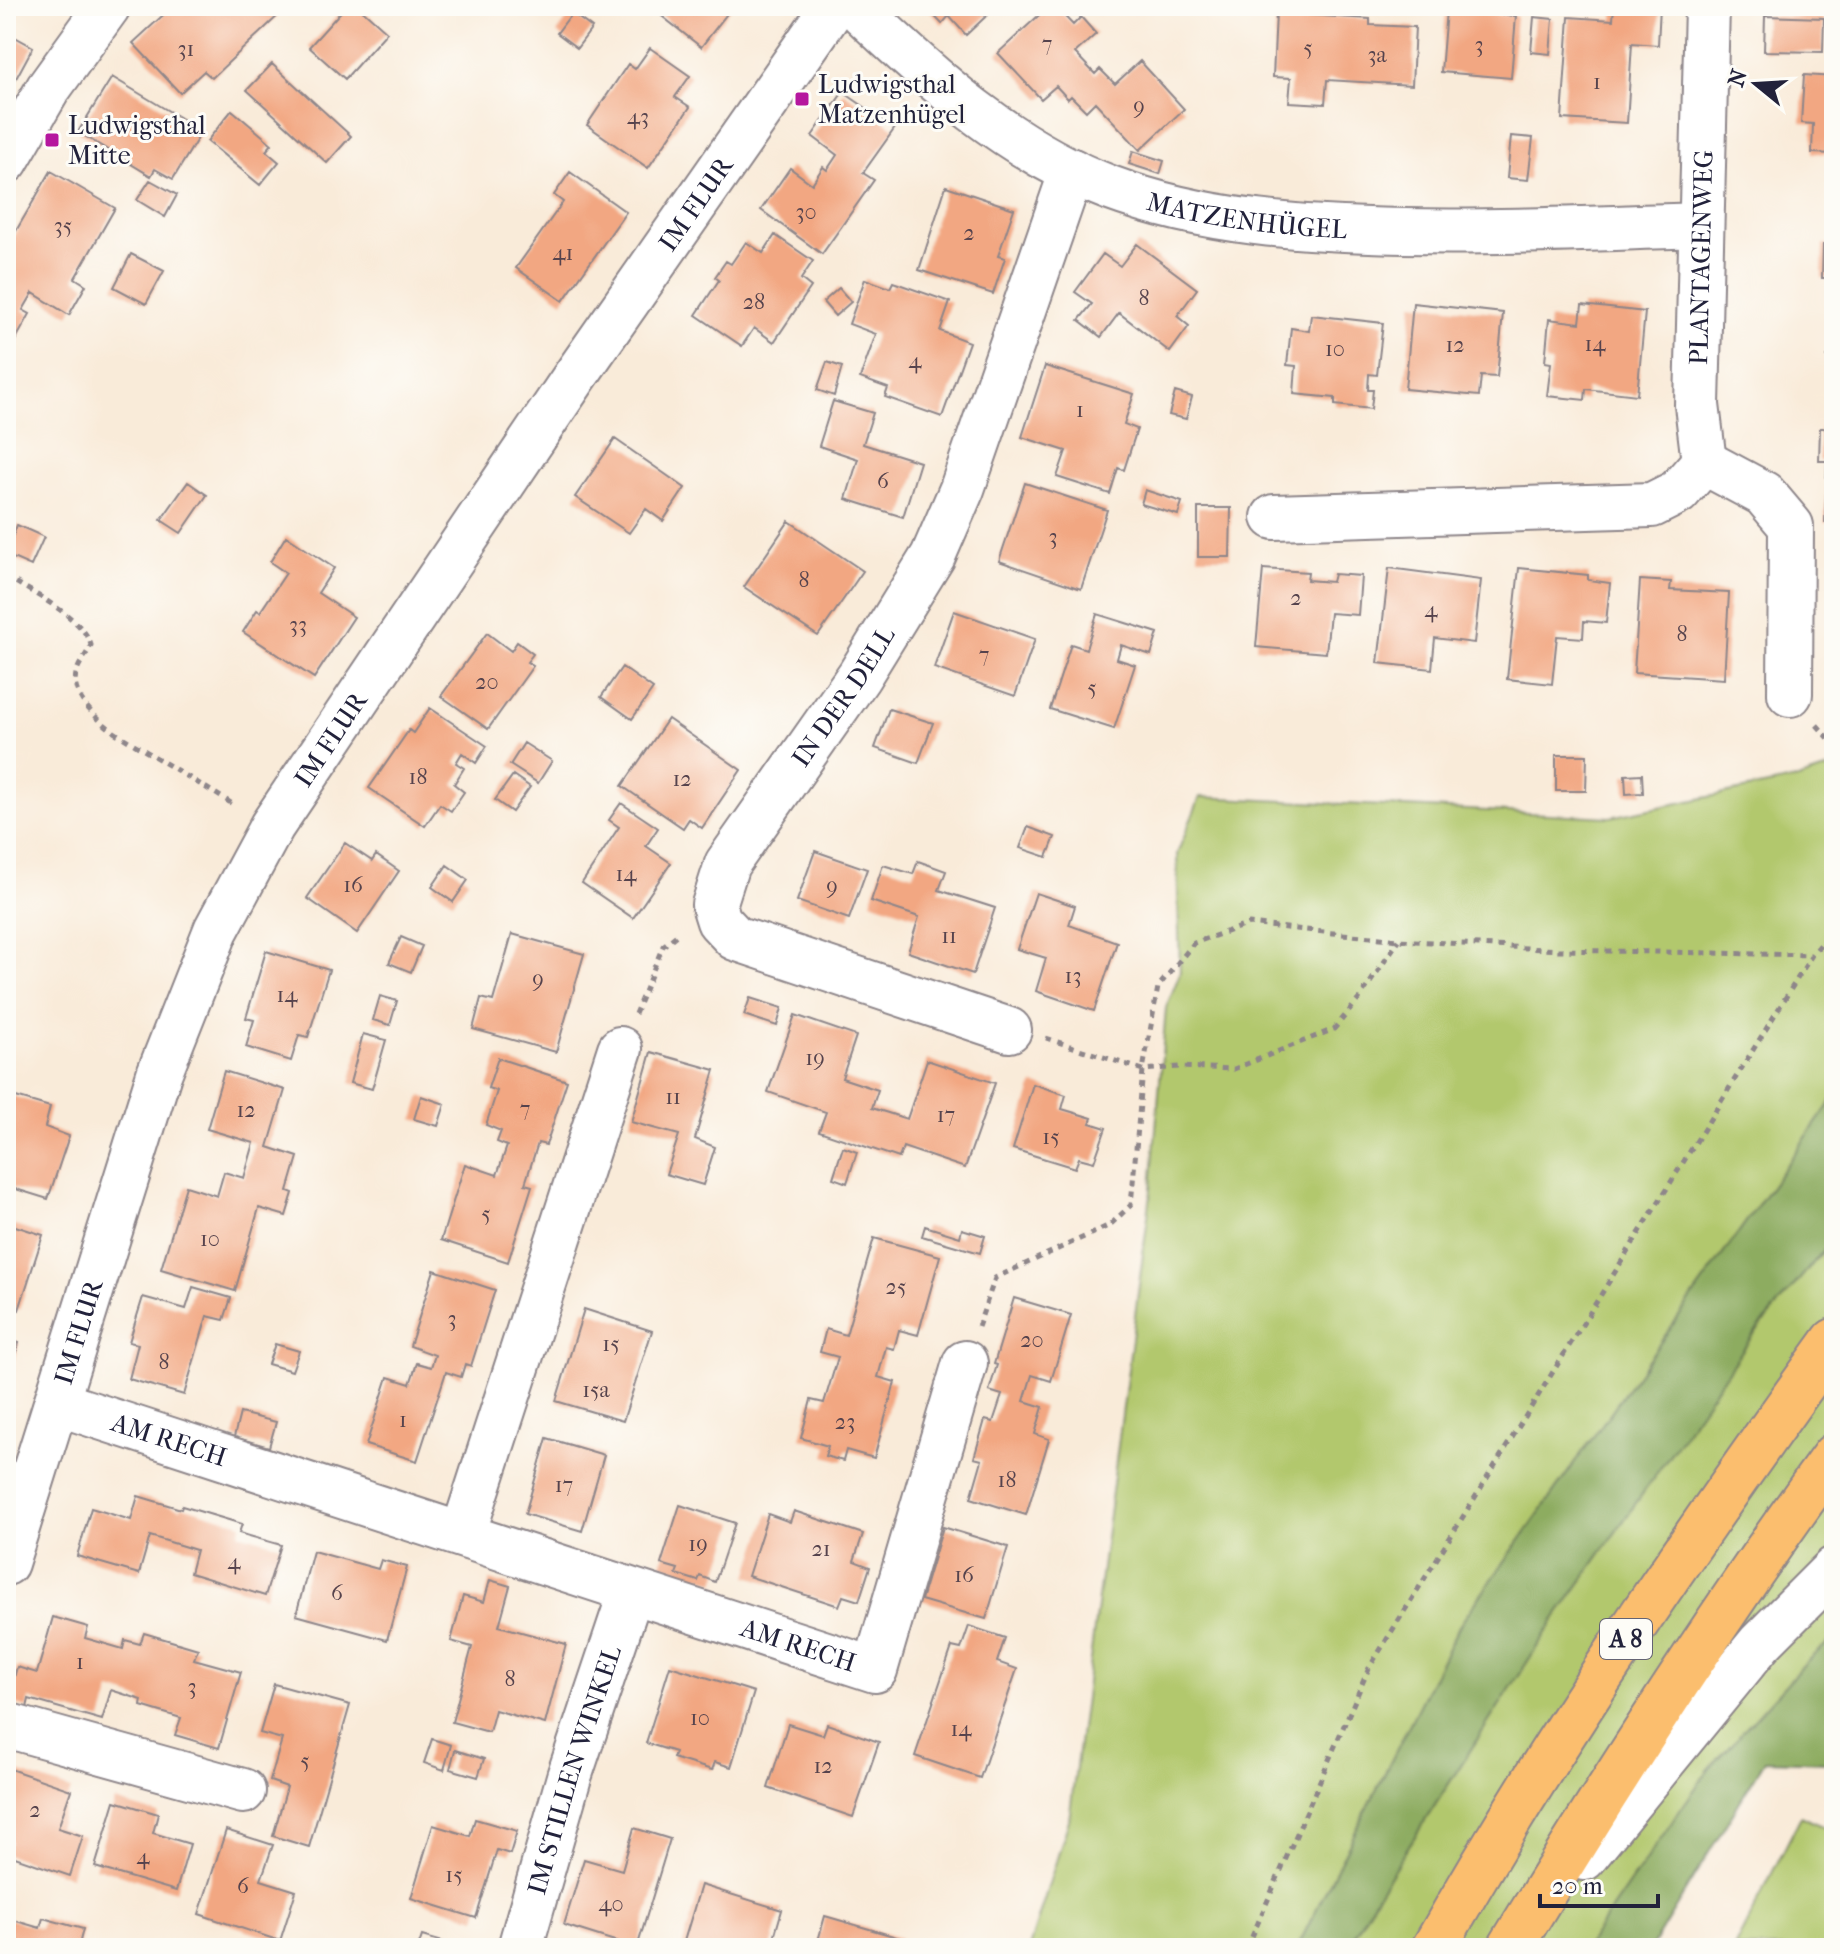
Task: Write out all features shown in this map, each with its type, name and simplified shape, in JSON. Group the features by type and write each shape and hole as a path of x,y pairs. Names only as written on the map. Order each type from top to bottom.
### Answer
{"highway":[{"name":"A 8","path":"1434,1948 1565,1731 1703,1523 1834,1341"},
{"name":"A 8","path":"1512,1948 1620,1768 1758,1560 1834,1456"}],"street":[{"path":"6,161 48,89 108,6"},
{"name":"IM FLUR","path":"6,1563 159,1074 216,930 272,826 576,375 834,6"},
{"name":"MATZENHÜGEL","path":"855,6 953,95 1004,132 1072,171 1109,188 1165,206 1250,222 1328,229 1469,232 1700,225"},
{"name":"PLANTAGENWEG","path":"1704,462 1697,405 1707,6"},
{"name":"IN DER DELL","path":"714,905 727,864 859,676 933,556 962,489 1072,171"},
{"path":"1274,517 1652,505 1678,492 1704,462 1764,494 1791,526 1790,694"},
{"path":"714,905 719,921 735,938 1009,1030"},
{"path":"463,1534 620,1049"},
{"name":"AM RECH","path":"57,1403 875,1670 965,1363"},
{"path":"1512,1948 1639,1788 1760,1643 1834,1569"},
{"name":"IM STILLEN WINKEL","path":"520,1948 569,1777 631,1592"},
{"path":"6,1725 243,1791"}],"path":[{"path":"6,576 76,622 88,636 91,645 76,675 76,686 96,718 171,768 272,826"},
{"path":"620,1049 663,946 714,905"},
{"path":"965,1363 995,1278 1110,1225 1131,1205 1143,1070 1158,987 1194,943 1249,924 1399,940 1558,950 1812,955"},
{"path":"1247,1948 1369,1668 1812,955 1834,928"},
{"path":"1009,1030 1029,1032 1143,1070 1179,1067 1234,1069 1334,1029 1359,999 1399,940"}],"green space":[{"path":"1834,767 1834,1098 1459,1626 1297,1948 1029,1948 1069,1820 1150,1201 1166,1008 1180,973 1177,854 1200,797 1610,817 1798,779"},
{"path":"1834,1098 1834,1238 1753,1335 1553,1622 1346,1948 1297,1948 1459,1626"},
{"path":"1834,1238 1834,1638 1807,1661 1708,1770 1585,1948 1347,1948 1379,1892 1553,1622 1753,1335"},
{"path":"1834,1638 1834,1765 1828,1762 1765,1760 1651,1948 1585,1948 1708,1770 1807,1661"},
{"path":"1801,1816 1834,1832 1834,1948 1734,1948"}],"building":[{"path":"173,6 278,6 283,11 212,78 204,71 180,93 133,43"},
{"path":"346,6 358,6 387,32 345,79 309,47"},
{"path":"655,6 733,6 701,47 653,9"},
{"path":"925,6 997,6 966,35 949,16 942,24"},
{"path":"1049,6 1055,6 1073,25 1081,17 1096,34 1075,53 1095,74 1100,69 1115,84 1140,61 1184,109 1140,150 1095,102 1086,111 1056,86 1041,99 998,53"},
{"path":"1614,6 1660,6 1658,45 1632,43 1627,123 1562,119 1569,17 1613,20"},
{"path":"1446,10 1516,16 1511,78 1441,72"},
{"path":"572,13 592,28 577,48 557,33"},
{"path":"1276,13 1370,19 1370,25 1415,27 1412,85 1327,80 1325,104 1289,102 1291,78 1273,77"},
{"path":"1765,16 1824,18 1823,52 1764,51"},
{"path":"1534,17 1553,19 1550,54 1531,52"},
{"path":"6,32 33,47 6,97"},
{"path":"650,48 690,76 675,97 690,107 648,168 587,125 628,64 635,69"},
{"path":"272,64 351,136 327,163 247,90"},
{"path":"1804,75 1834,77 1834,154 1812,153 1813,124 1801,123"},
{"path":"112,77 202,131 173,179 155,169 151,176 78,132"},
{"path":"843,92 895,128 863,173 874,180 822,254 761,210 790,168 812,184 823,167 827,170 837,155 812,136"},
{"path":"232,110 272,144 266,151 279,162 260,185 207,141"},
{"path":"1511,136 1533,138 1528,180 1507,178"},
{"path":"1133,151 1164,161 1160,174 1129,164"},
{"path":"51,171 115,208 75,278 86,285 69,315 33,293 23,310 30,314 6,357 6,248"},
{"path":"570,172 626,212 563,301 516,268 563,202 554,195"},
{"path":"150,180 177,195 165,217 137,200"},
{"path":"946,186 1014,209 998,256 1005,258 993,294 919,270"},
{"path":"775,235 813,261 801,279 811,287 774,342 754,328 742,346 696,315 719,280 715,277 726,261 731,264 746,242 763,253"},
{"path":"1137,244 1197,289 1177,316 1189,326 1170,352 1119,313 1101,337 1079,320 1092,304 1075,292 1103,254 1120,266"},
{"path":"1823,245 1834,245 1834,297 1830,297 1831,278 1822,278"},
{"path":"131,254 164,271 146,304 114,287"},
{"path":"865,279 890,288 893,282 950,302 940,331 969,342 942,417 885,397 888,388 860,378 876,334 849,324"},
{"path":"839,288 851,302 835,316 823,302"},
{"path":"1413,303 1503,313 1497,377 1481,376 1479,396 1405,389"},
{"path":"1582,305 1645,312 1637,395 1586,389 1585,400 1547,396 1551,363 1545,362 1549,319 1580,323"},
{"path":"1311,315 1383,323 1377,375 1369,374 1368,390 1373,390 1371,409 1335,405 1335,398 1294,394 1296,366 1287,365 1291,328 1309,331"},
{"path":"1827,356 1834,356 1834,384 1827,384"},
{"path":"827,362 842,367 834,396 817,390"},
{"path":"1045,366 1134,394 1124,424 1137,429 1124,470 1118,468 1110,494 1057,477 1066,451 1022,437"},
{"path":"1175,392 1192,397 1186,419 1169,415"},
{"path":"833,401 873,413 863,444 920,462 903,517 846,499 858,459 819,446"},
{"path":"1830,407 1834,407 1834,523 1825,523 1827,461 1819,461 1820,428 1830,428"},
{"path":"615,439 685,488 663,521 646,509 629,533 575,497"},
{"path":"188,482 207,495 181,533 161,520"},
{"path":"1025,483 1107,510 1081,589 999,561"},
{"path":"1145,490 1182,502 1178,515 1141,504"},
{"path":"1198,508 1231,508 1230,557 1198,557"},
{"path":"789,521 863,571 818,636 744,587"},
{"path":"17,525 44,537 31,566 6,555"},
{"path":"286,536 334,568 318,593 354,617 314,678 243,632 286,573 270,562"},
{"path":"1389,568 1481,580 1474,643 1435,638 1432,669 1378,663"},
{"path":"1519,568 1588,575 1588,580 1610,583 1606,623 1584,621 1583,638 1557,636 1552,684 1507,679"},
{"path":"1263,569 1308,572 1307,580 1332,582 1334,574 1361,576 1358,615 1330,613 1326,653 1256,647"},
{"path":"1640,580 1671,582 1670,590 1729,593 1724,679 1634,673"},
{"path":"954,611 1035,639 1015,696 934,668"},
{"path":"1097,614 1158,633 1151,655 1121,645 1117,659 1135,665 1114,729 1050,709 1071,644 1086,649"},
{"path":"487,633 511,651 517,642 533,654 527,662 533,666 488,729 441,696"},
{"path":"1831,655 1834,655 1834,689 1830,689"},
{"path":"622,667 653,689 632,719 601,697"},
{"path":"430,708 487,746 476,763 462,753 456,763 464,768 454,784 464,792 451,811 440,804 425,826 369,788 409,730 413,733"},
{"path":"889,709 933,723 918,763 875,748"},
{"path":"668,719 741,770 702,828 689,819 683,828 622,786"},
{"path":"524,743 552,761 538,783 510,765"},
{"path":"1556,755 1587,755 1586,791 1556,791"},
{"path":"1642,774 1643,793 1626,794 1625,775"},
{"path":"513,775 530,787 512,812 495,800"},
{"path":"621,803 658,828 646,846 671,863 633,918 582,883 619,827 609,820"},
{"path":"1028,827 1055,837 1047,857 1020,848"},
{"path":"345,843 372,861 376,855 399,871 357,933 307,898"},
{"path":"815,851 867,869 849,919 797,901"},
{"path":"918,861 946,871 939,890 995,908 973,974 908,952 919,917 871,901 883,865 913,874"},
{"path":"447,865 468,880 453,902 432,887"},
{"path":"1036,893 1075,906 1069,925 1117,942 1094,1011 1036,991 1046,958 1017,949"},
{"path":"512,934 584,954 556,1052 473,1029 481,998 493,1001"},
{"path":"401,937 422,946 411,972 389,963"},
{"path":"266,951 329,970 308,1037 299,1035 291,1061 246,1047 254,1020 246,1018"},
{"path":"380,996 397,1001 390,1025 373,1020"},
{"path":"750,998 782,1008 777,1026 744,1015"},
{"path":"795,1015 856,1036 842,1078 878,1090 872,1108 907,1119 927,1060 995,1083 965,1168 903,1147 899,1158 819,1131 826,1112 768,1092"},
{"path":"363,1034 386,1040 372,1089 350,1083"},
{"path":"651,1052 715,1070 695,1139 715,1147 703,1185 666,1174 679,1135 631,1122"},
{"path":"498,1058 567,1081 546,1145 538,1143 525,1184 532,1186 508,1262 441,1240 465,1164 497,1175 507,1146 497,1142 501,1131 486,1125 497,1091 488,1088"},
{"path":"224,1071 285,1090 268,1147 298,1157 288,1191 293,1193 286,1216 259,1208 235,1291 161,1269 186,1186 217,1196 224,1172 244,1178 254,1143 207,1129"},
{"path":"1033,1084 1066,1095 1062,1109 1092,1118 1090,1123 1106,1128 1094,1162 1079,1158 1075,1168 1013,1149"},
{"path":"9,1095 50,1107 45,1127 69,1136 48,1199 6,1186 6,1104"},
{"path":"421,1096 445,1104 438,1126 414,1119"},
{"path":"843,1147 857,1152 847,1183 833,1178"},
{"path":"6,1223 43,1235 19,1310 6,1305"},
{"path":"925,1226 960,1237 962,1229 985,1236 980,1253 922,1236"},
{"path":"874,1238 940,1256 918,1335 899,1330 894,1349 886,1347 878,1377 895,1382 874,1458 846,1450 843,1461 825,1456 828,1446 801,1438 811,1400 824,1403 838,1357 820,1352 826,1329 846,1335"},
{"path":"434,1270 495,1290 471,1366 465,1364 461,1377 446,1372 417,1461 366,1445 388,1377 410,1384 417,1363 431,1367 435,1355 410,1346"},
{"path":"193,1287 231,1298 224,1320 207,1316 184,1395 129,1379 138,1344 129,1342 143,1297 186,1309"},
{"path":"1014,1298 1071,1315 1051,1381 1032,1375 1024,1401 1043,1407 1035,1434 1049,1439 1026,1515 971,1498 982,1460 974,1458 985,1420 993,1422 1002,1395 989,1391"},
{"path":"584,1309 652,1331 623,1421 556,1401"},
{"path":"6,1339 19,1343 7,1382 6,1382"},
{"path":"275,1344 299,1351 292,1371 268,1364"},
{"path":"240,1413 276,1422 269,1447 234,1437"},
{"path":"547,1438 604,1455 582,1531 525,1514"},
{"path":"138,1496 242,1524 239,1533 281,1545 265,1596 190,1573 196,1550 150,1536 139,1574 77,1556 91,1508 131,1520"},
{"path":"680,1505 735,1523 715,1582 700,1576 698,1581 676,1574 678,1569 661,1564"},
{"path":"794,1511 863,1534 854,1561 870,1567 859,1601 843,1596 839,1606 748,1576 768,1514 790,1522"},
{"path":"943,1527 1008,1547 986,1619 921,1600"},
{"path":"313,1551 378,1569 381,1560 407,1567 387,1640 296,1615"},
{"path":"490,1580 510,1586 499,1626 566,1644 545,1724 495,1710 489,1732 452,1722 472,1647 451,1641 463,1596 484,1602"},
{"path":"53,1617 88,1627 85,1638 123,1649 125,1640 140,1644 144,1633 198,1649 194,1659 241,1672 219,1748 175,1735 181,1718 141,1706 142,1700 111,1690 102,1720 29,1699 27,1708 7,1702 17,1667 37,1673"},
{"path":"969,1626 1005,1638 997,1662 1017,1669 980,1778 915,1756 952,1647 961,1649"},
{"path":"670,1666 754,1692 731,1767 715,1762 712,1770 673,1758 675,1752 646,1743"},
{"path":"274,1684 350,1705 309,1847 273,1836 287,1787 270,1781 282,1739 260,1733"},
{"path":"788,1724 823,1735 827,1724 879,1742 853,1817 768,1788"},
{"path":"432,1739 451,1745 444,1770 424,1763"},
{"path":"455,1750 484,1759 478,1777 450,1769"},
{"path":"10,1769 71,1790 58,1828 83,1836 70,1876 6,1854 11,1840 6,1838 6,1781"},
{"path":"115,1801 158,1814 153,1833 190,1844 176,1891 95,1867"},
{"path":"475,1819 517,1831 510,1854 497,1850 476,1918 411,1898 433,1825 470,1836"},
{"path":"634,1828 670,1839 637,1948 564,1925 584,1859 622,1870"},
{"path":"226,1830 273,1845 261,1880 296,1891 280,1941 199,1914"},
{"path":"701,1885 782,1910 771,1948 682,1948"},
{"path":"825,1916 900,1938 897,1948 816,1948"},
{"path":"6,1918 40,1928 43,1918 83,1929 79,1945 86,1948 6,1948"},
{"path":"422,1936 460,1947 460,1948 418,1948"}],"place":[{"name":"Ludwigsthal Matzenhügel","path":"802,99"},
{"name":"Ludwigsthal Mitte","path":"52,140"}]}
